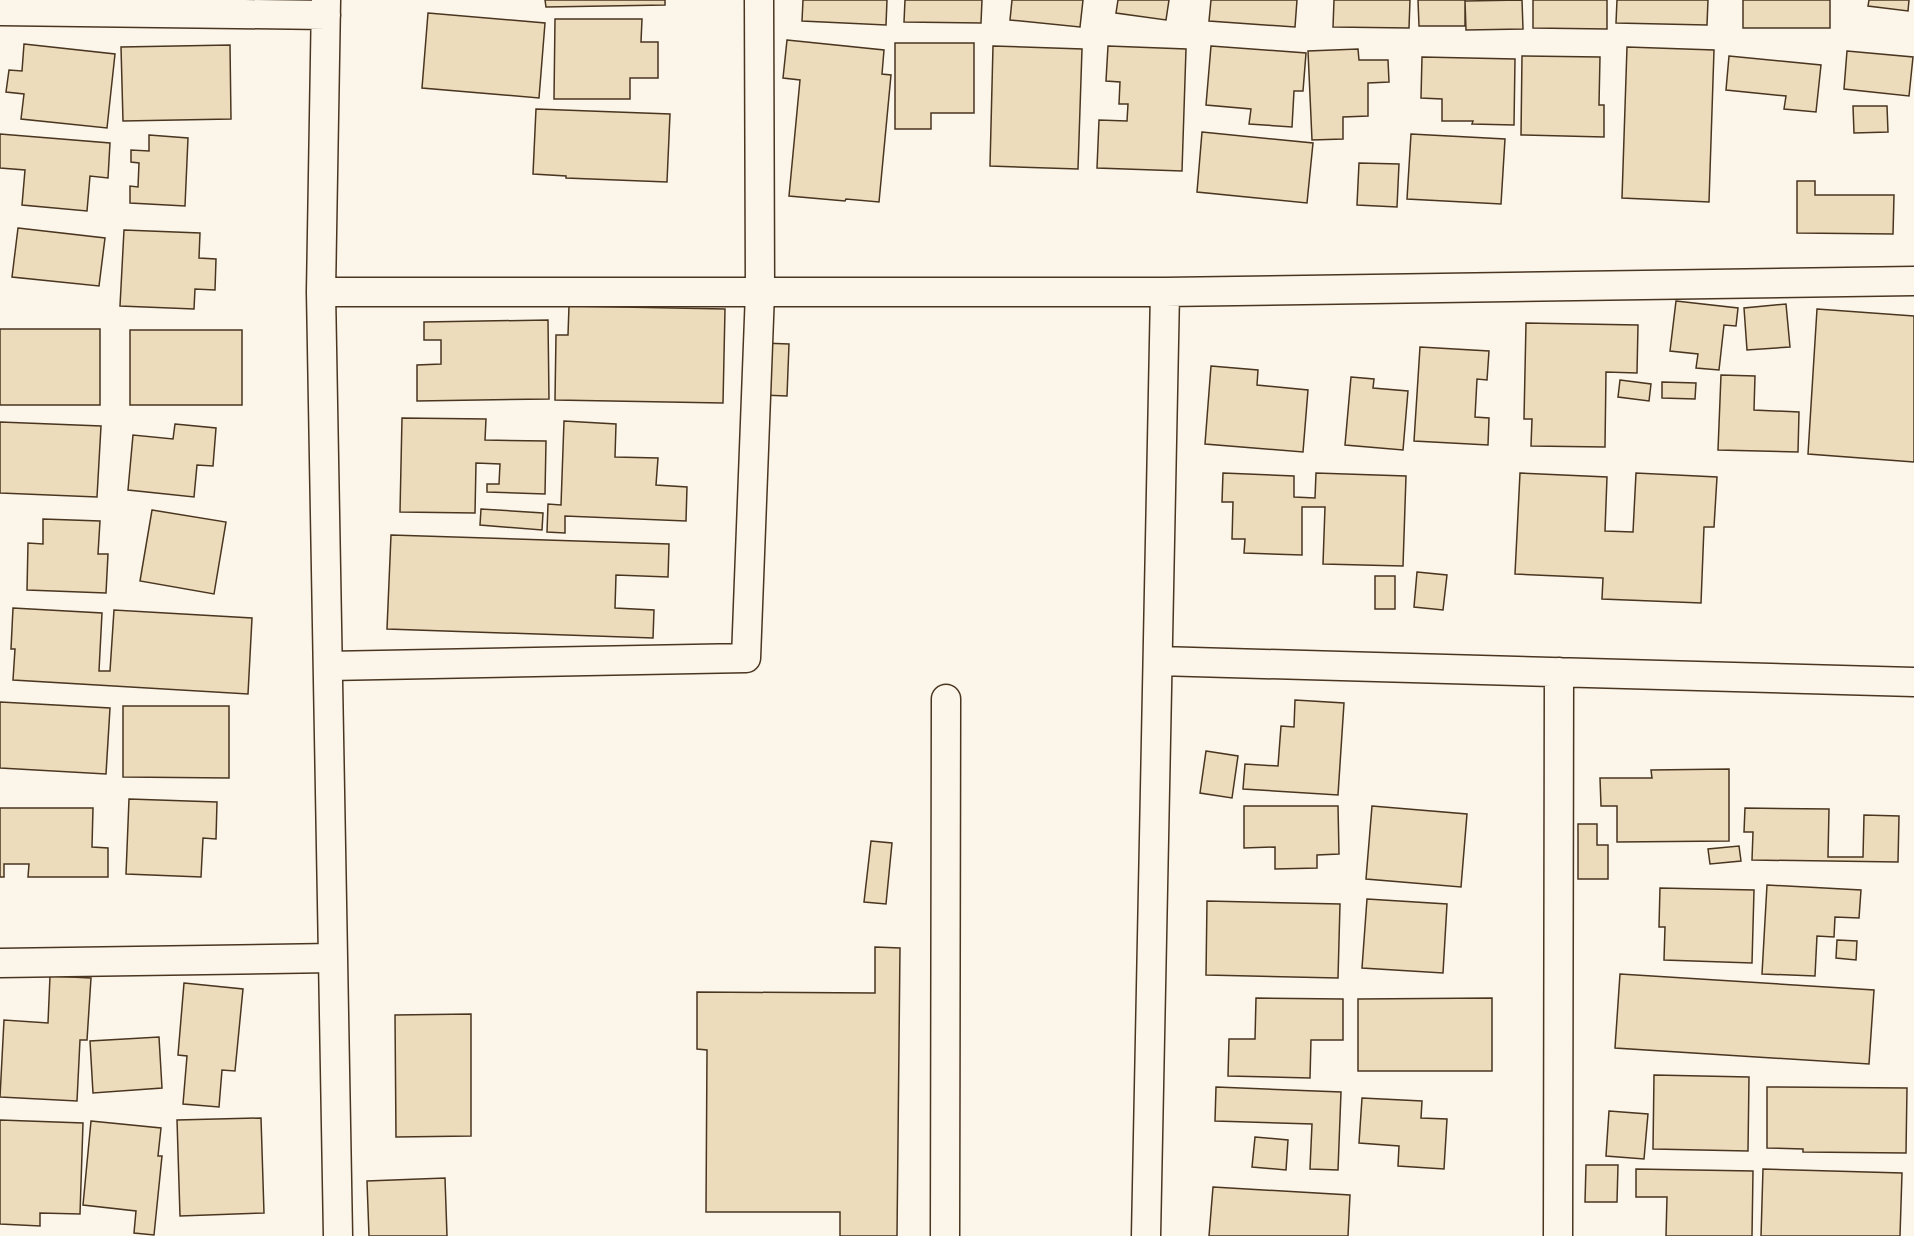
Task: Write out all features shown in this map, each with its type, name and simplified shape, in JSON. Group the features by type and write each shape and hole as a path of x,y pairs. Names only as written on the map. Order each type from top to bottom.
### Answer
{"street":[{"path":"328,666 746,658 760,292 759,0"},
{"path":"0,11 326,8 321,292 338,1236"},
{"path":"321,292 1165,292 1914,281"},
{"path":"1146,1236 1165,292"},
{"path":"1158,661 1914,682"},
{"path":"1558,1236 1559,672"},
{"path":"945,1236 946,699"},
{"path":"0,963 333,958"}],"building":[{"path":"545,0 665,0 665,5 546,7"},
{"path":"803,0 887,0 886,25 802,21"},
{"path":"905,0 982,0 981,23 904,22"},
{"path":"1012,0 1083,0 1080,27 1010,20"},
{"path":"1118,0 1169,0 1166,20 1116,13"},
{"path":"1211,0 1297,0 1295,27 1209,21"},
{"path":"1334,0 1410,0 1409,28 1333,27"},
{"path":"1418,0 1465,0 1465,26 1419,26"},
{"path":"1522,0 1523,29 1466,30 1465,1"},
{"path":"1533,0 1607,0 1607,29 1533,28"},
{"path":"1617,0 1708,0 1707,25 1616,23"},
{"path":"1743,0 1830,0 1830,28 1743,28"},
{"path":"1869,0 1909,0 1908,11 1868,6"},
{"path":"428,13 545,23 539,98 422,88"},
{"path":"555,19 642,19 641,42 658,42 658,78 630,78 630,99 554,99"},
{"path":"787,40 884,50 882,74 891,75 879,202 789,196 800,80 783,78"},
{"path":"895,43 974,43 974,113 931,113 931,129 895,129"},
{"path":"24,44 115,54 107,128 21,119 24,94 6,92 9,70 22,71"},
{"path":"230,45 231,119 123,121 121,47"},
{"path":"993,46 1082,49 1078,169 990,166"},
{"path":"1108,46 1186,49 1182,171 1097,168 1099,120 1127,121 1128,104 1119,104 1120,82 1106,81"},
{"path":"1211,46 1306,53 1303,91 1294,91 1292,127 1249,124 1251,109 1206,105"},
{"path":"1627,47 1714,50 1709,202 1622,198"},
{"path":"1358,49 1359,60 1388,60 1389,82 1368,83 1368,116 1343,117 1343,139 1312,140 1308,51"},
{"path":"1847,51 1913,57 1909,96 1844,89"},
{"path":"1522,56 1600,57 1599,105 1604,105 1604,137 1521,135"},
{"path":"1729,56 1821,65 1816,112 1784,109 1786,96 1726,90"},
{"path":"1422,57 1515,59 1514,125 1442,121 1442,99 1421,98"},
{"path":"1853,106 1887,106 1888,132 1854,133"},
{"path":"536,109 670,114 667,182 566,178 566,176 533,174"},
{"path":"1202,132 1313,143 1307,203 1197,192"},
{"path":"0,134 110,143 108,178 90,176 87,211 22,205 25,170 0,168"},
{"path":"1411,134 1505,139 1501,204 1407,199"},
{"path":"149,135 188,138 185,206 130,203 130,186 138,187 139,163 131,162 131,150 149,151"},
{"path":"1359,163 1399,164 1397,207 1357,205"},
{"path":"1797,181 1815,181 1815,195 1894,195 1893,234 1797,233"},
{"path":"18,228 105,238 99,286 12,277"},
{"path":"124,230 200,233 199,258 216,259 215,290 195,289 194,309 120,306"},
{"path":"1676,301 1738,308 1736,326 1724,325 1719,370 1696,368 1698,354 1670,351"},
{"path":"1786,304 1790,347 1747,350 1744,308"},
{"path":"569,306 725,309 723,403 555,400 556,335 568,335"},
{"path":"1817,309 1914,316 1914,462 1808,454"},
{"path":"548,320 549,399 417,401 417,365 441,364 441,340 424,340 424,322"},
{"path":"1526,323 1638,325 1637,373 1606,372 1605,447 1531,446 1532,419 1524,419"},
{"path":"0,329 100,329 100,405 0,405"},
{"path":"130,330 242,330 242,405 130,405"},
{"path":"761,343 789,344 787,396 759,395"},
{"path":"1420,347 1489,351 1487,380 1477,379 1475,417 1489,418 1488,445 1414,441"},
{"path":"1211,366 1258,370 1257,385 1308,390 1303,452 1205,444"},
{"path":"1721,375 1755,376 1754,410 1799,412 1798,452 1718,450"},
{"path":"1351,377 1374,379 1373,388 1408,391 1403,450 1345,445"},
{"path":"1620,380 1651,384 1649,401 1618,397"},
{"path":"1662,382 1696,383 1695,399 1662,398"},
{"path":"402,418 486,419 485,440 546,441 545,494 487,492 487,484 499,484 500,464 476,463 475,513 400,512"},
{"path":"564,421 616,424 615,457 658,458 656,485 687,487 686,521 565,516 565,533 547,532 548,504 561,505"},
{"path":"0,422 101,426 97,497 0,493"},
{"path":"175,424 216,428 213,466 197,465 194,497 128,490 133,435 173,439"},
{"path":"1223,473 1294,476 1294,497 1315,498 1316,473 1406,476 1403,566 1323,564 1325,507 1302,507 1302,555 1244,553 1245,539 1232,539 1233,502 1222,502"},
{"path":"1520,473 1607,477 1605,531 1633,532 1636,473 1717,477 1714,527 1704,527 1701,603 1602,599 1603,578 1515,574"},
{"path":"481,509 543,513 542,530 480,525"},
{"path":"152,510 226,522 214,594 140,581"},
{"path":"43,519 100,521 98,554 108,554 106,593 27,590 28,543 43,544"},
{"path":"391,535 669,544 668,577 616,575 615,608 654,610 653,638 387,629"},
{"path":"1417,572 1447,575 1443,610 1414,607"},
{"path":"1375,576 1395,576 1395,609 1375,609"},
{"path":"13,608 102,613 99,671 110,671 114,610 252,618 248,694 13,680 15,649 11,649"},
{"path":"1295,700 1344,703 1338,795 1243,789 1245,764 1278,766 1281,726 1294,727"},
{"path":"0,702 110,708 106,774 0,768"},
{"path":"123,706 229,706 229,778 123,777"},
{"path":"1206,751 1238,756 1232,798 1200,793"},
{"path":"1729,769 1729,841 1617,842 1617,806 1601,806 1600,778 1652,778 1651,770"},
{"path":"129,799 217,802 216,839 203,838 201,877 126,874"},
{"path":"1244,806 1338,806 1339,854 1317,855 1317,868 1275,869 1275,847 1244,848"},
{"path":"1372,806 1467,814 1461,887 1366,879"},
{"path":"0,808 93,808 92,847 108,848 108,877 28,877 29,864 4,864 4,877 0,877"},
{"path":"1745,808 1829,809 1828,857 1863,857 1864,815 1899,816 1898,862 1752,860 1753,832 1744,832"},
{"path":"1578,824 1597,824 1597,845 1608,845 1608,879 1578,879"},
{"path":"871,841 892,843 886,904 864,902"},
{"path":"1739,846 1741,861 1710,864 1708,849"},
{"path":"1767,885 1861,890 1859,918 1835,917 1834,937 1817,936 1815,976 1762,974"},
{"path":"1660,888 1754,890 1752,963 1664,960 1665,927 1659,927"},
{"path":"1367,899 1447,904 1443,973 1362,968"},
{"path":"1207,901 1340,904 1338,978 1206,975"},
{"path":"1837,940 1857,941 1856,960 1836,958"},
{"path":"875,947 900,948 897,1236 840,1236 840,1212 706,1212 707,1050 697,1049 697,992 875,993"},
{"path":"1620,974 1874,990 1869,1064 1615,1048"},
{"path":"50,976 91,978 87,1040 80,1040 77,1101 0,1097 4,1020 48,1023"},
{"path":"184,983 243,989 235,1071 222,1070 219,1107 183,1104 187,1056 178,1055"},
{"path":"1256,998 1343,999 1343,1040 1311,1040 1310,1078 1228,1076 1229,1039 1255,1039"},
{"path":"1492,998 1492,1071 1358,1071 1358,999"},
{"path":"471,1014 471,1136 396,1137 395,1015"},
{"path":"159,1037 162,1088 93,1093 90,1041"},
{"path":"1654,1075 1749,1077 1748,1151 1653,1149"},
{"path":"1216,1087 1341,1092 1338,1170 1310,1169 1312,1124 1215,1121"},
{"path":"1767,1087 1907,1088 1906,1153 1803,1152 1803,1149 1767,1148"},
{"path":"1362,1098 1422,1101 1421,1118 1447,1119 1444,1169 1398,1166 1399,1146 1359,1143"},
{"path":"1609,1111 1648,1114 1644,1159 1606,1156"},
{"path":"261,1118 264,1213 180,1216 177,1120"},
{"path":"0,1120 83,1123 80,1214 40,1213 40,1226 0,1224"},
{"path":"91,1121 161,1128 158,1156 162,1156 154,1235 134,1233 136,1211 83,1205"},
{"path":"1255,1137 1288,1140 1286,1170 1252,1167"},
{"path":"1586,1165 1618,1165 1617,1202 1585,1202"},
{"path":"1636,1169 1753,1171 1752,1236 1666,1236 1667,1197 1636,1197"},
{"path":"1763,1169 1902,1173 1900,1236 1761,1236"},
{"path":"445,1178 447,1236 369,1236 367,1181"},
{"path":"1213,1187 1350,1195 1348,1236 1209,1236"}]}
